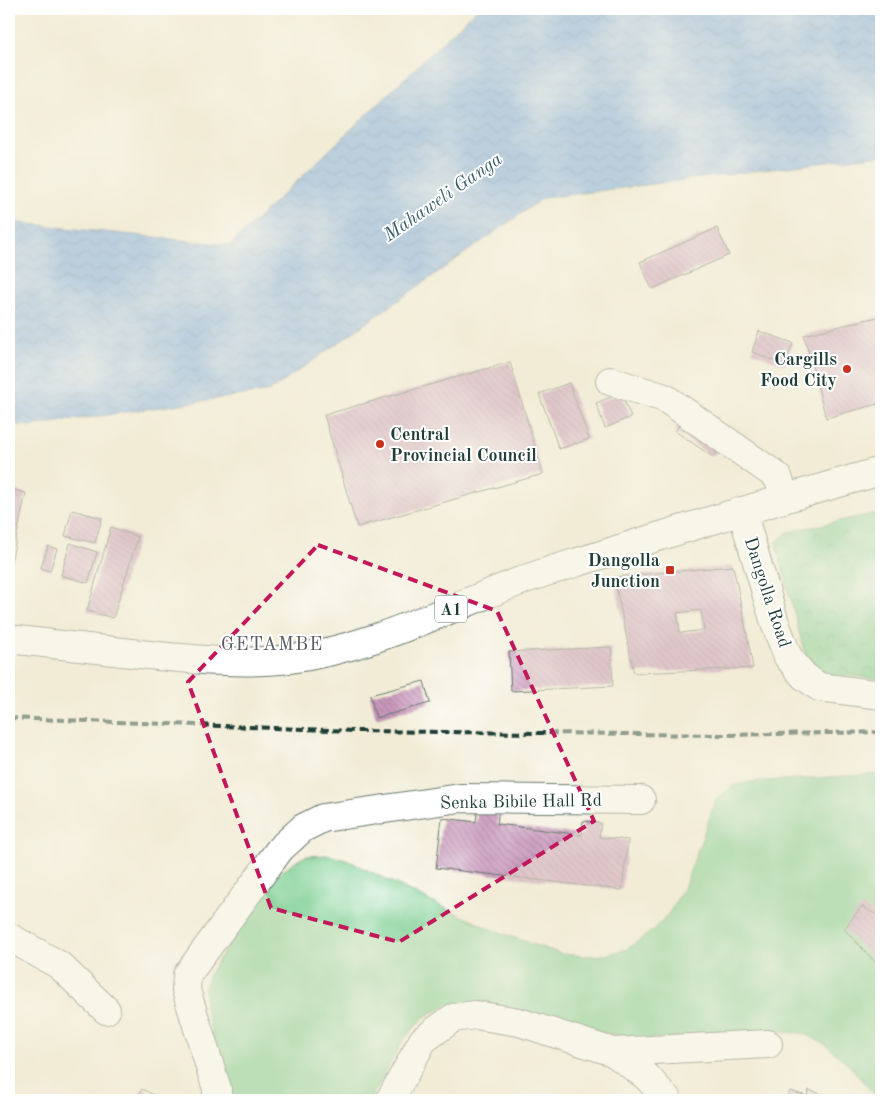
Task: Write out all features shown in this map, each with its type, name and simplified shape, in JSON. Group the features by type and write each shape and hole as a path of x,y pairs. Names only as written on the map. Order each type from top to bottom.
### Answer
{"main road":[{"path":"610,381 665,398 778,477 785,498"},
{"name":"A1","path":"9,639 188,659 238,661 286,659 322,654 409,626 536,576 785,498 881,472"},
{"name":"Dangolla Road","path":"742,511 775,623 788,656 804,676 819,686 881,695"},
{"name":"Senka Bibile Hall Rd","path":"217,1100 217,1088 186,990 187,975 280,849 303,828 323,818 460,798 641,800"},
{"path":"9,937 59,965 106,1010"},
{"path":"390,1100 423,1040 453,1018 476,1015 519,1022 613,1052 647,1077 668,1100"},
{"path":"613,1052 768,1044"}],"highlighted area":[{"path":"318,545 497,611 594,821 399,942 271,908 188,682"}],"green space":[{"path":"881,512 881,679 828,674 808,666 776,543 788,532"},
{"path":"881,774 881,1100 877,1100 846,1062 823,1043 801,1033 769,1032 640,1039 598,1032 510,1008 476,1002 449,1004 424,1017 404,1039 370,1100 230,1100 205,1008 205,988 209,974 277,876 291,864 306,856 329,855 349,861 491,929 562,954 605,955 627,949 652,931 669,913 685,885 716,800 733,786 750,782"}],"water":[{"name":"Mahaweli Ganga","path":"477,9 881,9 881,155 543,198 270,391 31,426 9,424 9,222 230,245"}],"building":[{"path":"717,228 729,255 652,289 640,262"},
{"name":"Cargills Food City","path":"881,316 881,403 826,418 804,335"},
{"path":"759,331 793,343 785,365 752,352"},
{"name":"Central Provincial Council","path":"510,362 543,474 357,527 324,415"},
{"path":"569,383 589,439 559,449 539,394"},
{"path":"621,393 631,417 605,428 596,403"},
{"path":"683,420 721,445 713,457 675,431"},
{"path":"9,489 26,493 10,567 9,567"},
{"path":"72,510 102,518 95,543 65,536"},
{"path":"111,527 138,537 113,618 87,611"},
{"path":"70,543 97,552 88,583 61,575"},
{"path":"48,546 57,549 50,571 41,568"},
{"path":"733,566 753,668 634,673 614,577","holes":["701,610 704,630 680,633 677,613"]},
{"path":"611,647 613,686 511,691 509,652"},
{"path":"424,681 430,703 376,718 370,695"},
{"path":"478,805 499,808 497,824 582,835 583,821 601,823 599,837 628,840 622,890 436,868 442,818 476,822"},
{"path":"862,906 881,918 881,959 878,965 844,929"},
{"path":"142,1089 164,1100 136,1100"},
{"path":"809,1090 842,1100 787,1100 790,1091 807,1096"}],"railway":[{"path":"9,718 355,731 724,735 881,732"}],"place":[{"name":"Cargills Food City","path":"847,369"},
{"name":"Central Provincial Council","path":"380,444"},
{"name":"Dangolla Junction","path":"670,570"}],"district":[{"name":"GETAMBE","path":"272,643"}]}
